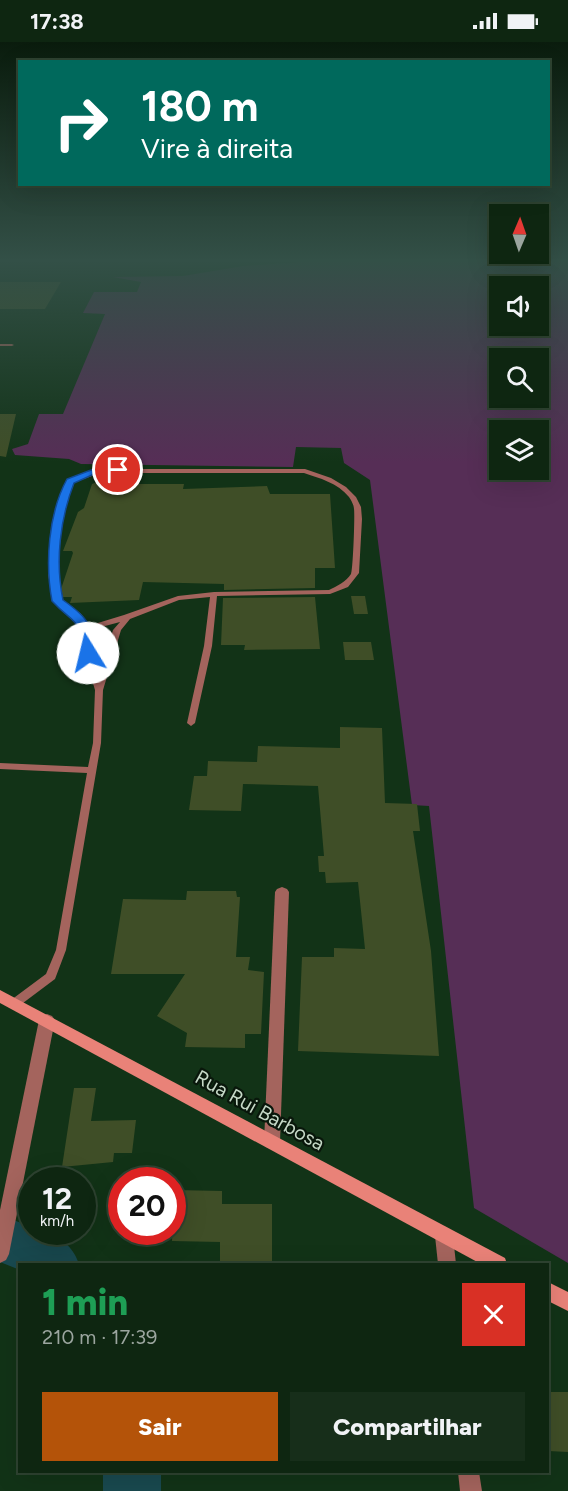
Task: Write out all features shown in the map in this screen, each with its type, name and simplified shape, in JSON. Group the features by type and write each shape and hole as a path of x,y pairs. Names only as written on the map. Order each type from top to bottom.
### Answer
{"main road":[{"name":"Rua Rui Barbosa","path":"0,996 496,1263"},
{"path":"549,1292 568,1302"}],"street":[{"path":"272,1142 282,892"},
{"path":"0,1254 47,1020"},
{"path":"444,1236 447,1263"},
{"path":"469,1473 471,1491"}],"lane":[{"path":"0,345 12,345"},
{"path":"86,629 178,598 214,594 330,592 345,585 355,573 359,517 355,498 337,482 305,471 118,470 91,472 70,482 61,504 52,574 57,601 78,616 86,629 88,653 99,690"},
{"path":"191,723 208,646 214,594"},
{"path":"15,1003 51,976 61,950 97,743 99,690 113,639 127,617"},
{"path":"0,766 92,770"}],"shaded area":[{"path":"100,327 489,327 489,336 549,336 549,327 568,327 568,1263 474,1208 429,806 412,805 370,480 344,463 341,448 296,447 293,467 81,464 69,459 15,455 12,449 28,444 39,414 63,414"}],"building":[{"path":"0,414 16,414 6,457 0,456"},
{"path":"100,476 136,476 134,484 184,484 183,489 267,486 270,494 330,494 335,568 315,568 315,588 224,590 224,584 143,582 139,600 70,603 72,597 63,597 61,589 73,553 63,551 78,512 84,508 92,484 97,482"},
{"path":"351,596 365,596 368,614 354,614"},
{"path":"315,597 320,649 244,650 245,645 221,645 223,598"},
{"path":"343,642 371,642 374,660 345,660"},
{"path":"340,727 382,728 385,803 417,804 420,831 413,831 431,951 439,1056 298,1051 302,957 334,957 334,948 365,949 358,882 326,883 325,872 319,872 318,856 324,856 318,786 243,784 241,811 189,810 194,776 207,776 208,761 257,762 258,746 340,748"},
{"path":"187,891 236,891 237,897 240,897 236,957 250,957 248,970 264,972 261,1034 245,1034 245,1048 185,1047 187,1033 157,1016 185,974 111,974 123,899 186,900"},
{"path":"74,1088 96,1088 91,1121 136,1120 132,1153 114,1153 113,1162 62,1167"},
{"path":"186,1190 222,1191 222,1204 272,1204 272,1263 220,1263 220,1242 186,1241"},
{"path":"549,1392 568,1392 568,1452 549,1451"}],"waterway":[{"path":"0,1238 40,1254 53,1263"},
{"path":"132,1473 132,1491"}],"route":[{"path":"88,653 86,629 78,616 57,601 52,574 61,504 66,487 70,482 91,472 118,470"}]}
